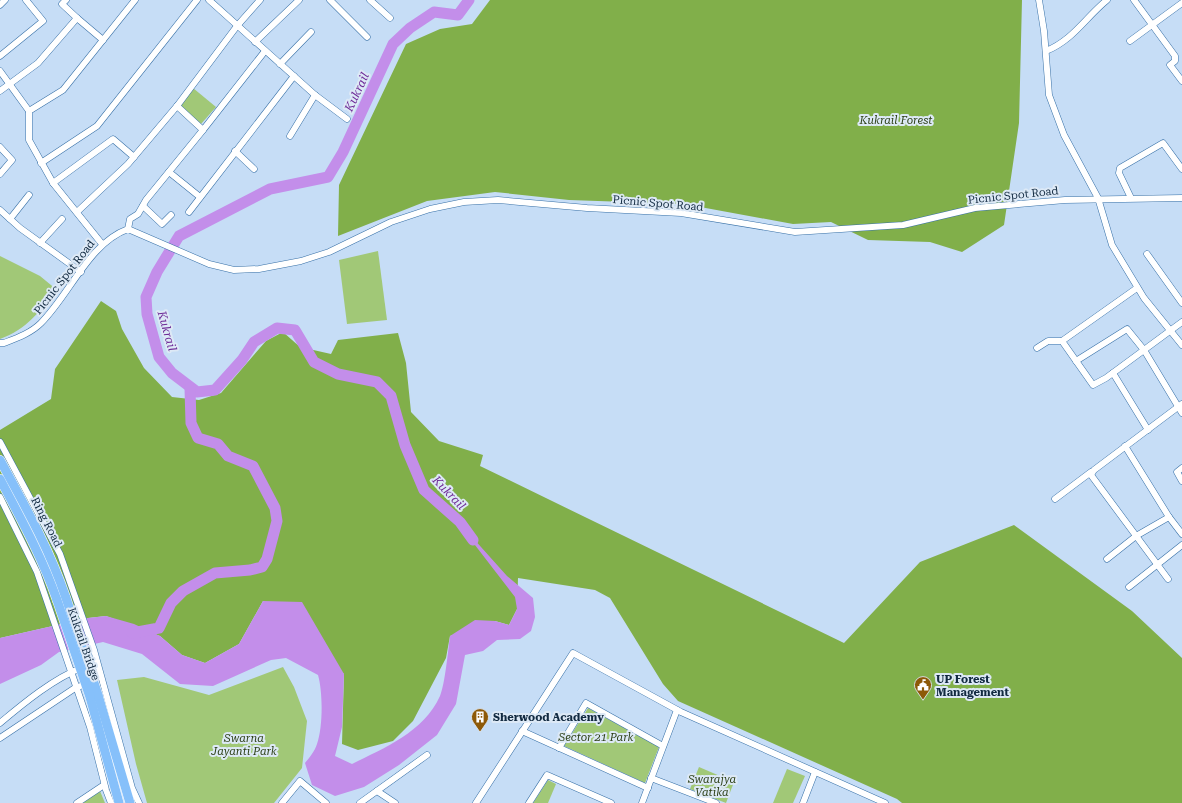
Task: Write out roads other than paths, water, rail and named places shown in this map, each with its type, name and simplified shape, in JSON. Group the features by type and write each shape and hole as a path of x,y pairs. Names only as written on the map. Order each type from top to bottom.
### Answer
{"highway":[{"name":"Ring Road","path":"0,460 55,564 65,597"},
{"name":"Ring Road","path":"0,479 47,571 65,597"},
{"name":"Kukrail Bridge","path":"65,597 94,696"},
{"path":"94,696 119,803"},
{"path":"94,696 130,803"}],"street":[{"path":"0,5 5,0"},
{"path":"0,56 43,21 26,0"},
{"path":"66,0 62,4 103,40"},
{"path":"29,111 63,90 135,0"},
{"path":"41,163 97,126 197,0"},
{"path":"210,0 315,95 347,119"},
{"path":"77,212 134,157 177,106 237,26 260,0"},
{"path":"255,42 299,0"},
{"path":"330,0 367,37"},
{"path":"370,0 390,18"},
{"path":"1039,0 1046,51 1049,95 1064,135 1098,198 1112,245 1137,288 1182,345"},
{"path":"1134,0 1175,56 1175,61 1170,65 1182,81"},
{"path":"1046,51 1060,45 1082,26 1104,1"},
{"path":"1130,41 1182,4"},
{"path":"0,91 38,63 77,18"},
{"path":"280,64 311,32"},
{"path":"128,229 130,219 138,214 169,172 265,51"},
{"path":"0,71 29,111 29,140 41,163 53,182 102,244"},
{"path":"189,212 294,76"},
{"path":"290,136 315,95"},
{"path":"177,106 203,130"},
{"path":"53,182 113,139 134,157"},
{"path":"1130,198 1119,173 1120,168 1163,143 1182,169"},
{"path":"0,147 12,160 1,172"},
{"path":"235,152 254,169"},
{"path":"169,172 200,197"},
{"path":"10,219 29,195"},
{"name":"Picnic Spot Road","path":"0,343 4,343 28,333 41,323 102,244 116,233 128,229 209,264 234,270 259,269 301,261 329,252 391,222 430,209 464,202 498,200 587,208 681,213 795,232 903,225 975,208 1098,198 1182,198"},
{"path":"143,206 162,224 171,215"},
{"path":"0,210 40,243 81,272"},
{"path":"40,243 62,219"},
{"path":"1147,254 1182,303"},
{"path":"1037,348 1048,341 1062,341 1137,288"},
{"path":"1062,341 1093,385 1113,373 1182,322"},
{"path":"1076,361 1127,328 1144,350 1180,406 1182,413"},
{"path":"1113,373 1148,430"},
{"path":"1055,499 1180,406"},
{"path":"0,442 60,554 65,597"},
{"path":"1125,446 1169,517 1182,534"},
{"path":"1182,468 1177,472 1182,481"},
{"path":"1091,472 1092,477 1168,579"},
{"name":"Kukrail Bridge","path":"0,497 37,572 67,659 70,672"},
{"path":"1107,559 1136,536 1169,517"},
{"path":"1129,587 1182,545"},
{"name":"Kukrail Bridge","path":"65,597 94,650 132,788 139,803"},
{"path":"476,803 573,653 677,710 885,803"},
{"path":"0,723 18,707 70,672 97,661"},
{"path":"70,672 90,727 104,785 111,803"},
{"path":"0,738 75,688 102,678"},
{"path":"559,748 586,703 664,746"},
{"path":"642,803 677,710"},
{"path":"522,732 648,788"},
{"path":"360,803 427,755"},
{"path":"803,803 815,772"},
{"path":"529,803 547,775 604,802 611,803"},
{"path":"651,778 716,803"},
{"path":"282,803 300,781 326,803"},
{"path":"77,803 104,785"},
{"path":"377,791 395,803"}],"waterway":[{"name":"Kukrail","path":"469,0 458,15 434,12 410,28 393,44 343,152 328,177 270,189 179,236 157,272 146,297 147,314 159,357 172,373 197,392 215,390 242,360 254,342 277,328 295,330 314,362 338,374 377,382 391,396 405,445 424,490 460,522 473,540"},
{"path":"132,633 159,628 171,603 183,591 215,573 250,570 262,567 267,559 277,521 275,508 253,466 228,456 218,444 198,438 191,423 190,388"}],"place":[{"name":"UP Forest Management","path":"923,700"},
{"name":"Sherwood Academy","path":"480,732"}],"park label":[{"name":"Kukrail Forest","path":"896,120"},
{"name":"Sector 21 Park","path":"596,737"},
{"name":"Swarna Jayanti Park","path":"244,744"},
{"name":"Swarajya Vatika","path":"712,785"}]}
